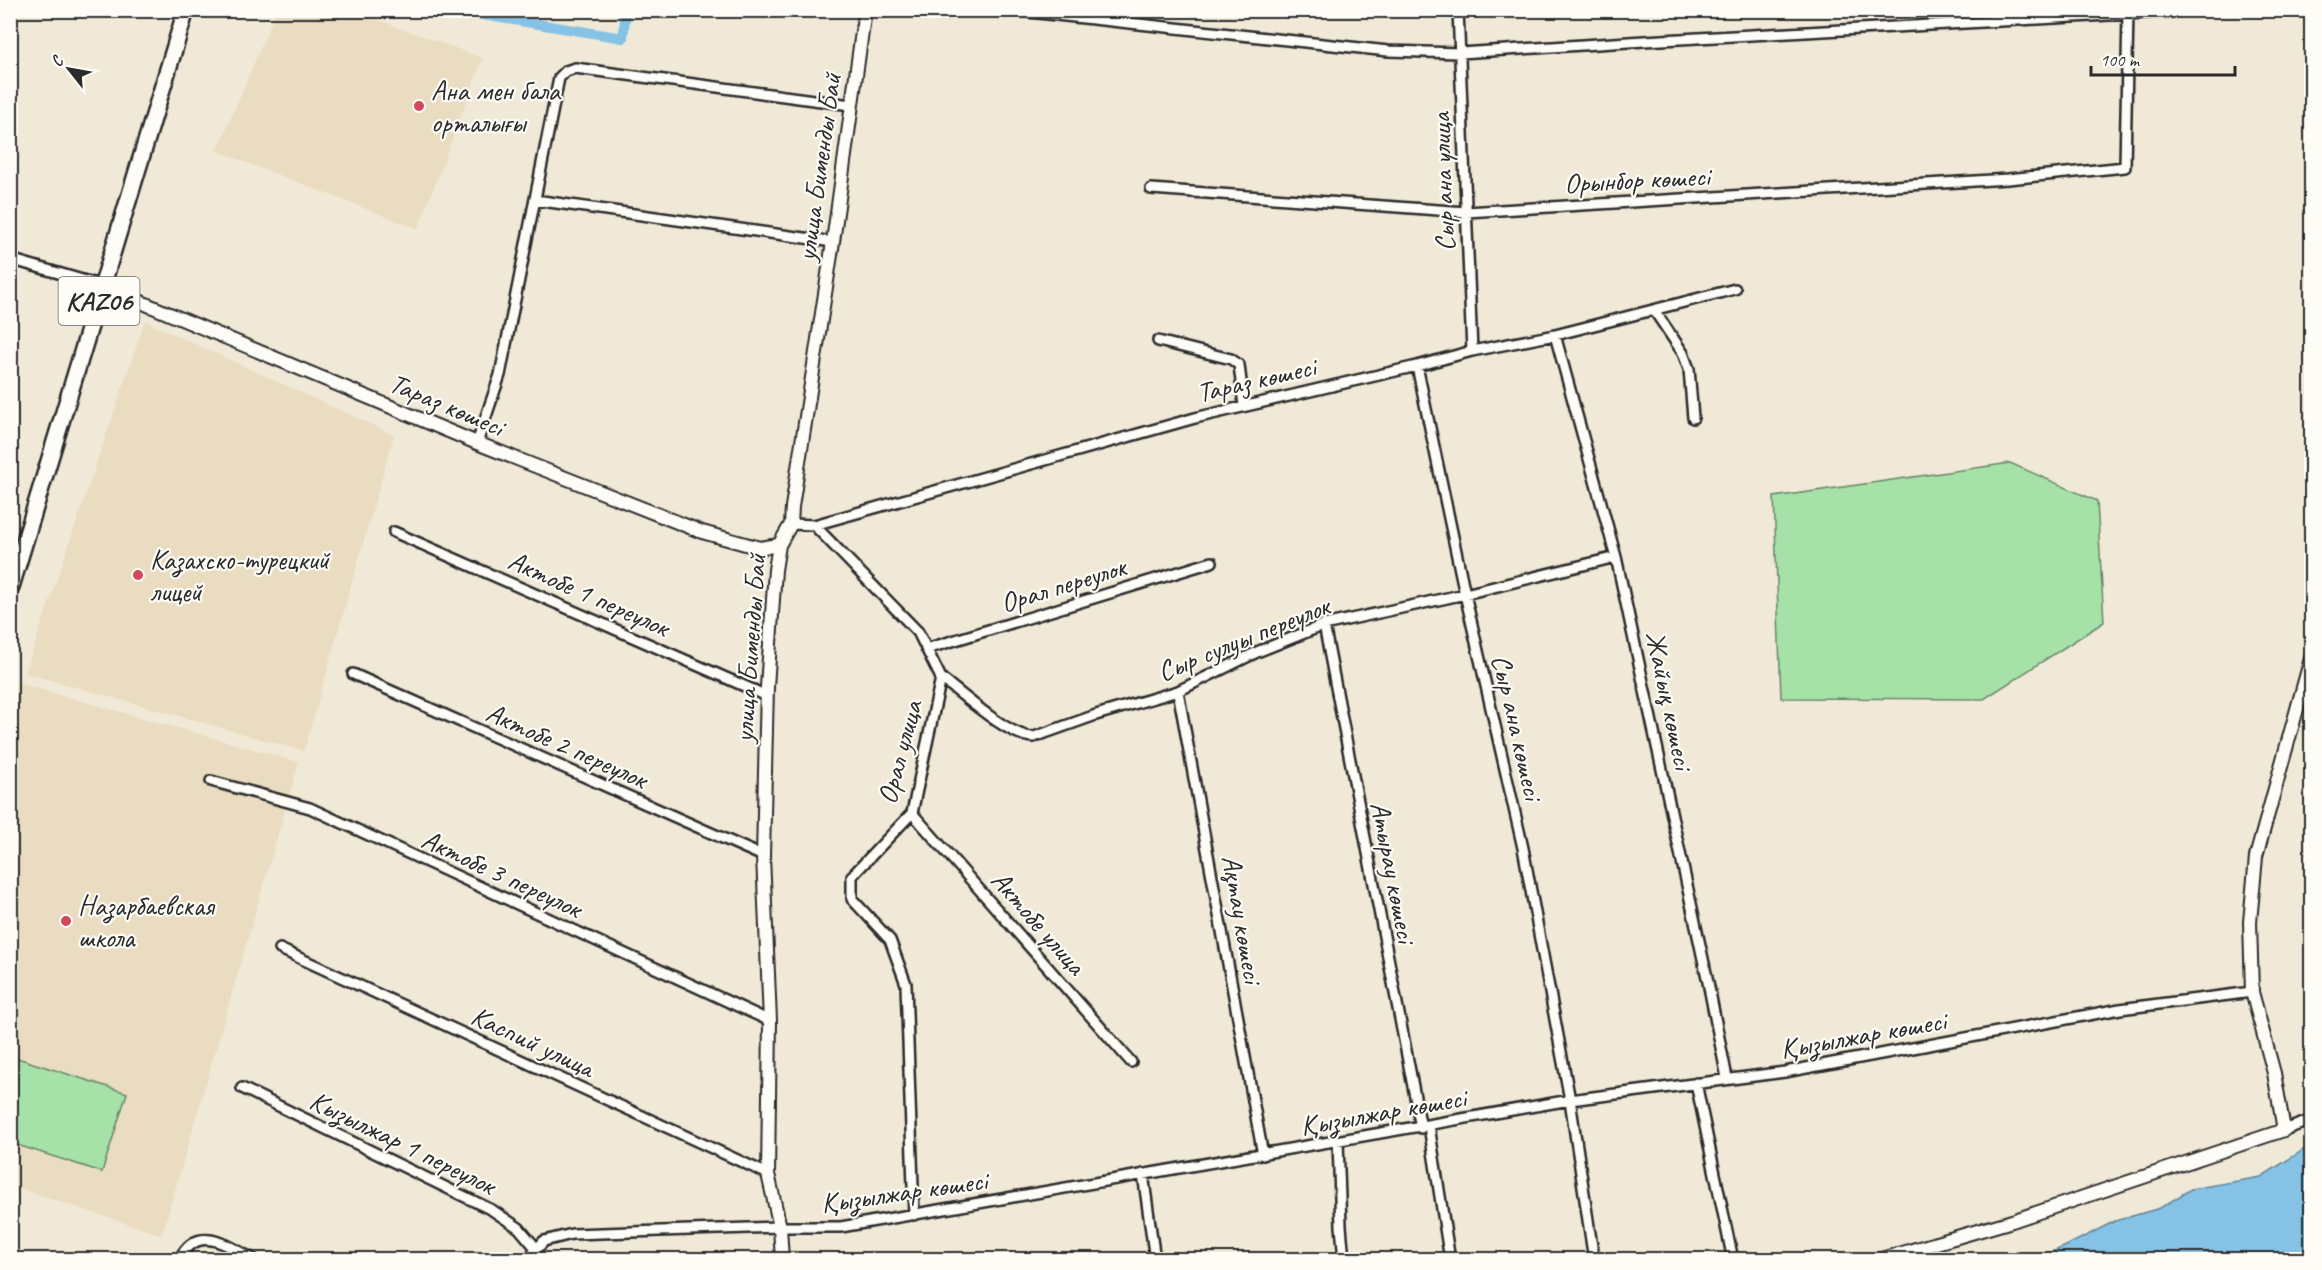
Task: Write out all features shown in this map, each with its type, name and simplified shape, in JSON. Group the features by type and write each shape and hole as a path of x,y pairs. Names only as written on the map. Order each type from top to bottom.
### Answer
{"main road":[{"name":"KAZ06","path":"10,590 186,10"}],"street":[{"name":"улица Бименды Бай","path":"782,1260 780,1227 768,1174 770,1021 763,856 767,696 775,570 779,545 791,524 865,10"},
{"path":"1010,10 1389,51 1460,53 1644,40 2198,10"},
{"name":"Сыр ана улица","path":"1458,10 1472,351"},
{"name":"Орынбор көшесі","path":"1151,189 1466,212 2008,179 2125,166 2128,13"},
{"path":"477,443 500,375 560,78 566,71 575,68 851,105"},
{"path":"535,200 833,242"},
{"path":"10,259 103,286"},
{"name":"Тараз көшесі","path":"103,286 477,443 702,532 760,548 779,545"},
{"name":"Тараз көшесі","path":"791,524 814,525 1195,418 1472,351 1555,335 1735,288"},
{"path":"1654,310 1683,353 1689,369 1693,418"},
{"name":"Жайық көшесі","path":"1555,335 1616,557 1727,1078"},
{"path":"1158,341 1231,358 1239,365 1244,406"},
{"name":"Сыр ана көшесі","path":"1417,366 1465,594 1523,848 1570,1100 1594,1260"},
{"name":"Орал улица","path":"814,525 918,632 941,678 912,813 852,876 852,899 890,940 906,984 914,1215"},
{"name":"Актобе 1 переулок","path":"394,531 767,696"},
{"name":"Сыр сулуы переулок","path":"941,678 1007,728 1025,737 1043,734 1096,715 1178,691 1257,652 1324,625 1616,557"},
{"name":"Орал переулок","path":"926,649 1212,562"},
{"name":"Атырау көшесі","path":"1324,625 1450,1260"},
{"path":"2284,1130 2274,1073 2252,992 2250,922 2256,858 2312,655"},
{"name":"Актобе 2 переулок","path":"353,674 763,856"},
{"name":"Ақтау көшесі","path":"1178,691 1263,1155"},
{"name":"Актобе 3 переулок","path":"211,781 310,808 770,1021"},
{"name":"Актобе улица","path":"912,813 1131,1062"},
{"name":"Каспий улица","path":"280,949 768,1174"},
{"name":"Қызылжар көшесі","path":"527,1260 544,1241 572,1234 841,1227 1570,1100 1785,1071 2120,1009 2252,992"},
{"path":"1696,1083 1733,1260"},
{"name":"Кызылжар 1 переулок","path":"242,1088 492,1210 519,1228 536,1248"},
{"path":"1878,1260 2012,1221 2312,1120"},
{"path":"1338,1142 1344,1260"},
{"path":"1143,1174 1155,1260"},
{"path":"179,1260 190,1243 201,1238 213,1240 255,1260"}],"shaded area":[{"path":"276,11 353,11 483,58 418,229 217,151"},
{"path":"145,321 394,435 304,751 25,673"},
{"path":"18,683 299,762 162,1235 11,1186 10,706"}],"green space":[{"path":"2010,463 2097,501 2104,622 1984,699 1781,698 1774,497"},
{"path":"11,1056 127,1093 102,1172 11,1143"}],"water":[{"path":"2311,1145 2311,1259 2033,1259 2064,1247 2115,1221 2160,1208 2191,1189 2261,1177"}],"waterway":[{"path":"452,10 623,38 626,10"}],"place":[{"name":"Ана мен бала орталығы","path":"419,106"},
{"name":"Казахско-турецкий лицей","path":"138,575"},
{"name":"Назарбаевская школа","path":"66,921"}]}
